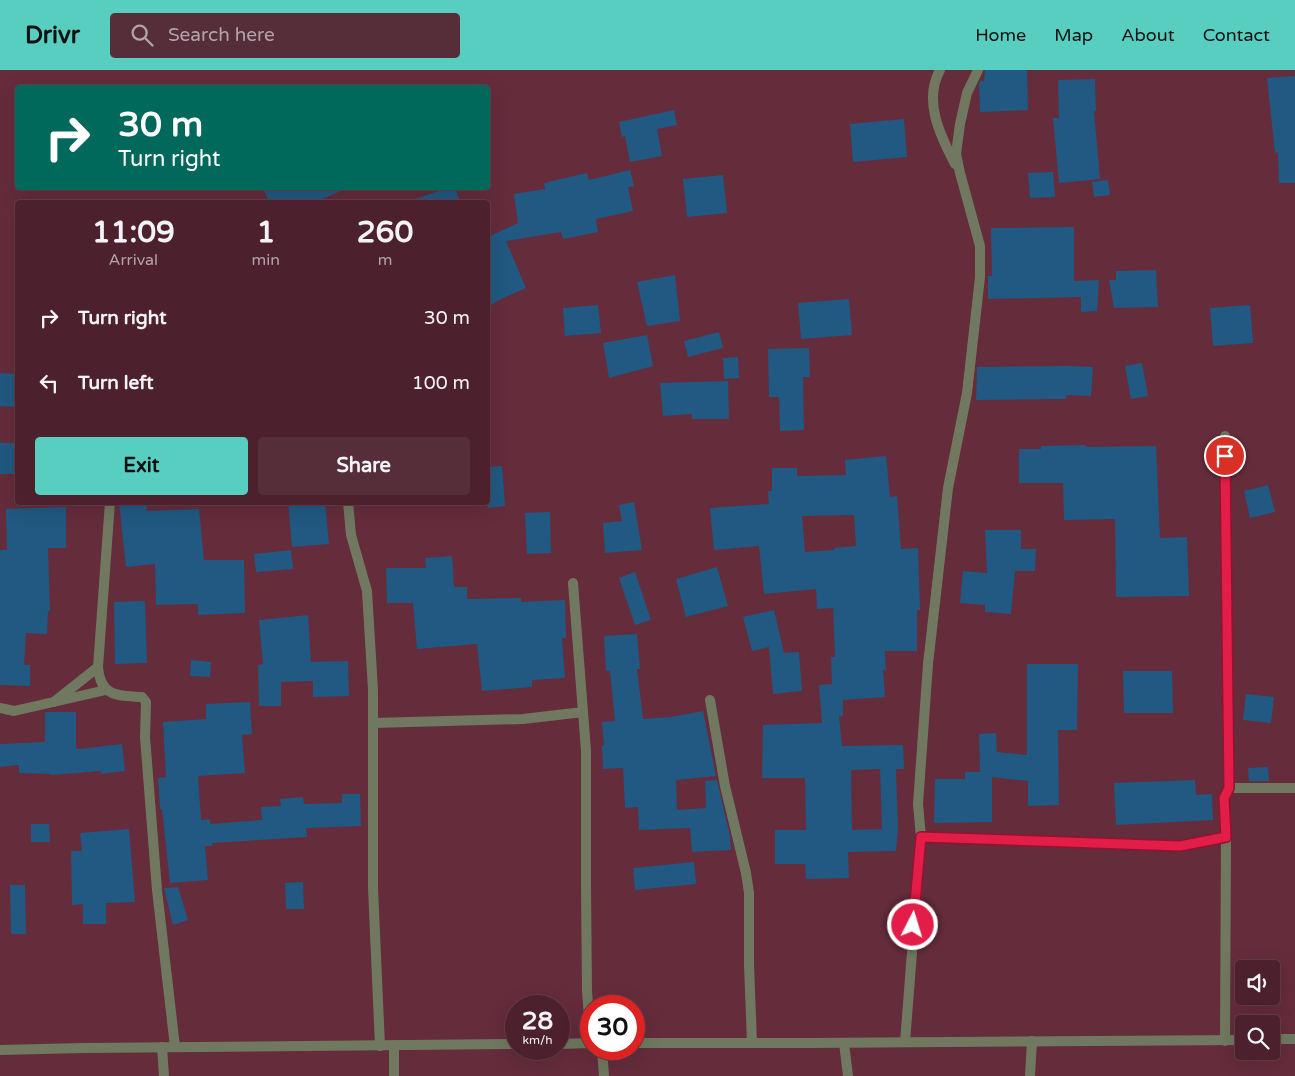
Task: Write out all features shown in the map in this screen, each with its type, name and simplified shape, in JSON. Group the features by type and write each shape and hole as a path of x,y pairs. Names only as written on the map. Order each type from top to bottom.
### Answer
{"street":[{"path":"940,70 933,85 932,104 942,138 960,173"},
{"path":"905,1042 921,837 918,804 928,664 948,488 967,393 980,277 980,246 956,154 967,93 978,70"},
{"path":"1225,436 1229,788 1224,798 1226,837 1225,1041"},
{"path":"110,505 98,667 100,682 106,690 117,695 142,697 146,702 144,737 157,890 175,1047"},
{"path":"348,505 351,535 367,590 373,690 373,888 380,1046"},
{"path":"573,583 586,751 587,995"},
{"path":"51,704 98,667"},
{"path":"0,708 14,711 106,690"},
{"path":"710,700 725,786 749,893 752,1043"},
{"path":"373,723 524,719 583,712"},
{"path":"1229,788 1295,788"},
{"path":"921,837 1180,846 1226,837"},
{"path":"1280,1039 1295,1039"},
{"path":"645,1043 1235,1040"},
{"path":"1030,1076 1032,1041"},
{"path":"844,1043 848,1076"},
{"path":"0,1050 505,1044"},
{"path":"394,1045 394,1076"},
{"path":"162,1047 164,1076"},
{"path":"603,1060 604,1076"}],"building":[{"path":"985,70 1027,70 1028,110 980,112 979,84 980,81 984,81"},
{"path":"1295,76 1295,183 1279,183 1278,152 1275,153 1267,78"},
{"path":"1095,79 1096,111 1094,111 1100,179 1059,183 1053,118 1059,118 1058,80"},
{"path":"674,110 677,125 657,129 662,156 630,162 625,136 622,137 619,122"},
{"path":"904,119 907,157 853,162 850,124"},
{"path":"630,170 634,186 628,187 633,211 596,219 598,232 563,239 561,232 506,241 526,288 490,306 490,236 518,223 514,194 545,189 544,183 587,173 589,180"},
{"path":"1053,172 1055,197 1030,198 1028,173"},
{"path":"723,175 727,213 687,217 683,179"},
{"path":"1108,180 1110,195 1094,197 1092,182"},
{"path":"264,190 343,190 320,200 268,200"},
{"path":"442,190 456,190 459,200 412,200"},
{"path":"1074,227 1074,281 1099,280 1097,311 1081,312 1081,297 988,299 988,276 992,276 991,228"},
{"path":"1156,270 1158,307 1114,308 1109,280 1116,280 1116,271"},
{"path":"675,275 680,321 647,326 637,282"},
{"path":"849,299 852,335 801,339 798,303"},
{"path":"598,305 601,333 565,336 563,308"},
{"path":"1250,305 1253,343 1213,346 1210,308"},
{"path":"719,332 723,348 688,357 684,341"},
{"path":"647,335 653,366 609,378 603,343"},
{"path":"809,348 810,377 803,377 804,430 780,431 779,397 769,397 768,349"},
{"path":"738,357 739,378 724,379 723,358"},
{"path":"1142,363 1148,396 1131,399 1125,366"},
{"path":"977,367 1093,367 1091,396 1066,395 1066,399 976,400"},
{"path":"0,373 15,374 15,407 0,406"},
{"path":"728,381 729,419 692,419 692,414 663,416 660,383"},
{"path":"0,443 15,443 15,474 0,474"},
{"path":"1086,445 1086,447 1156,446 1160,538 1187,537 1189,596 1116,597 1115,519 1064,520 1063,483 1019,483 1019,449 1041,449 1041,446"},
{"path":"886,456 890,497 897,496 901,549 918,548 920,610 917,610 917,651 885,651 886,670 883,670 885,697 843,700 843,716 839,716 842,746 903,745 904,769 896,769 898,829 896,851 848,852 849,878 806,879 805,864 775,864 775,830 806,830 805,778 762,778 763,725 822,723 819,685 832,684 831,657 835,657 833,608 817,609 816,589 764,594 759,546 714,550 710,508 769,504 768,491 772,491 772,468 797,468 797,476 846,475 845,460","holes":["854,515 856,546 805,552 802,516","880,769 882,829 852,830 851,770"]},
{"path":"502,466 505,506 488,508 488,505 490,505 490,467"},
{"path":"1268,485 1275,512 1250,518 1244,491"},
{"path":"634,502 642,550 605,553 603,523 622,521 619,505"},
{"path":"119,505 146,505 147,511 199,509 204,560 244,560 245,613 198,615 198,604 156,605 155,564 126,567"},
{"path":"288,505 325,505 329,544 292,547"},
{"path":"66,507 66,548 48,548 50,611 48,611 47,634 26,633 24,665 30,665 30,686 0,685 0,550 7,550 6,509"},
{"path":"550,512 551,553 527,554 525,513"},
{"path":"985,530 1021,530 1021,549 1036,549 1035,571 1015,571 1011,614 985,612 985,605 960,603 963,571 987,573"},
{"path":"291,550 293,569 256,572 254,554"},
{"path":"452,556 454,587 467,587 467,599 521,598 521,602 565,600 566,638 562,638 565,678 532,680 532,687 482,691 477,644 417,649 413,603 387,603 386,568 426,568 425,558"},
{"path":"717,567 728,606 686,617 676,579"},
{"path":"635,572 651,620 635,625 619,578"},
{"path":"145,601 147,663 115,664 114,602"},
{"path":"774,610 784,653 799,652 802,691 773,694 769,647 752,651 743,617"},
{"path":"308,615 311,662 348,661 349,696 313,697 313,681 281,682 281,706 259,706 258,665 263,664 259,620"},
{"path":"637,634 640,669 637,669 643,719 671,717 703,711 716,776 676,780 677,810 706,808 705,781 717,780 730,836 731,850 692,852 690,828 639,830 638,807 625,808 623,768 603,769 602,746 604,745 602,722 615,721 610,671 606,671 604,636"},
{"path":"191,660 211,662 210,677 190,676"},
{"path":"1027,664 1078,664 1077,730 1058,730 1059,805 1028,806 1028,781 992,777 992,822 934,823 935,779 965,779 965,772 980,772 979,734 996,733 997,752 1027,755"},
{"path":"1123,671 1172,671 1173,713 1124,713"},
{"path":"1246,694 1274,697 1271,723 1243,720"},
{"path":"250,702 252,734 242,735 245,773 198,776 201,820 210,819 210,824 262,820 261,807 281,806 280,799 303,797 304,804 342,803 342,794 360,794 361,826 306,828 307,837 212,843 212,846 205,846 208,880 170,883 162,809 160,809 158,778 166,777 163,722 206,719 206,704"},
{"path":"45,712 76,712 76,748 122,744 125,771 101,774 101,771 51,775 19,773 19,765 0,767 0,744 45,742"},
{"path":"1268,767 1269,781 1249,781 1248,768"},
{"path":"1195,780 1196,795 1212,794 1213,820 1116,825 1114,783"},
{"path":"31,824 49,824 50,842 31,842"},
{"path":"129,829 135,902 106,903 106,924 83,924 83,904 72,905 71,851 82,851 80,833"},
{"path":"694,862 696,884 635,890 633,868"},
{"path":"303,882 304,909 286,909 285,883"},
{"path":"10,885 25,885 26,934 11,934"},
{"path":"178,887 188,920 173,925 164,888"}],"route":[{"path":"913,925 921,837 1180,846 1226,837 1224,798 1229,788 1225,456"}]}
